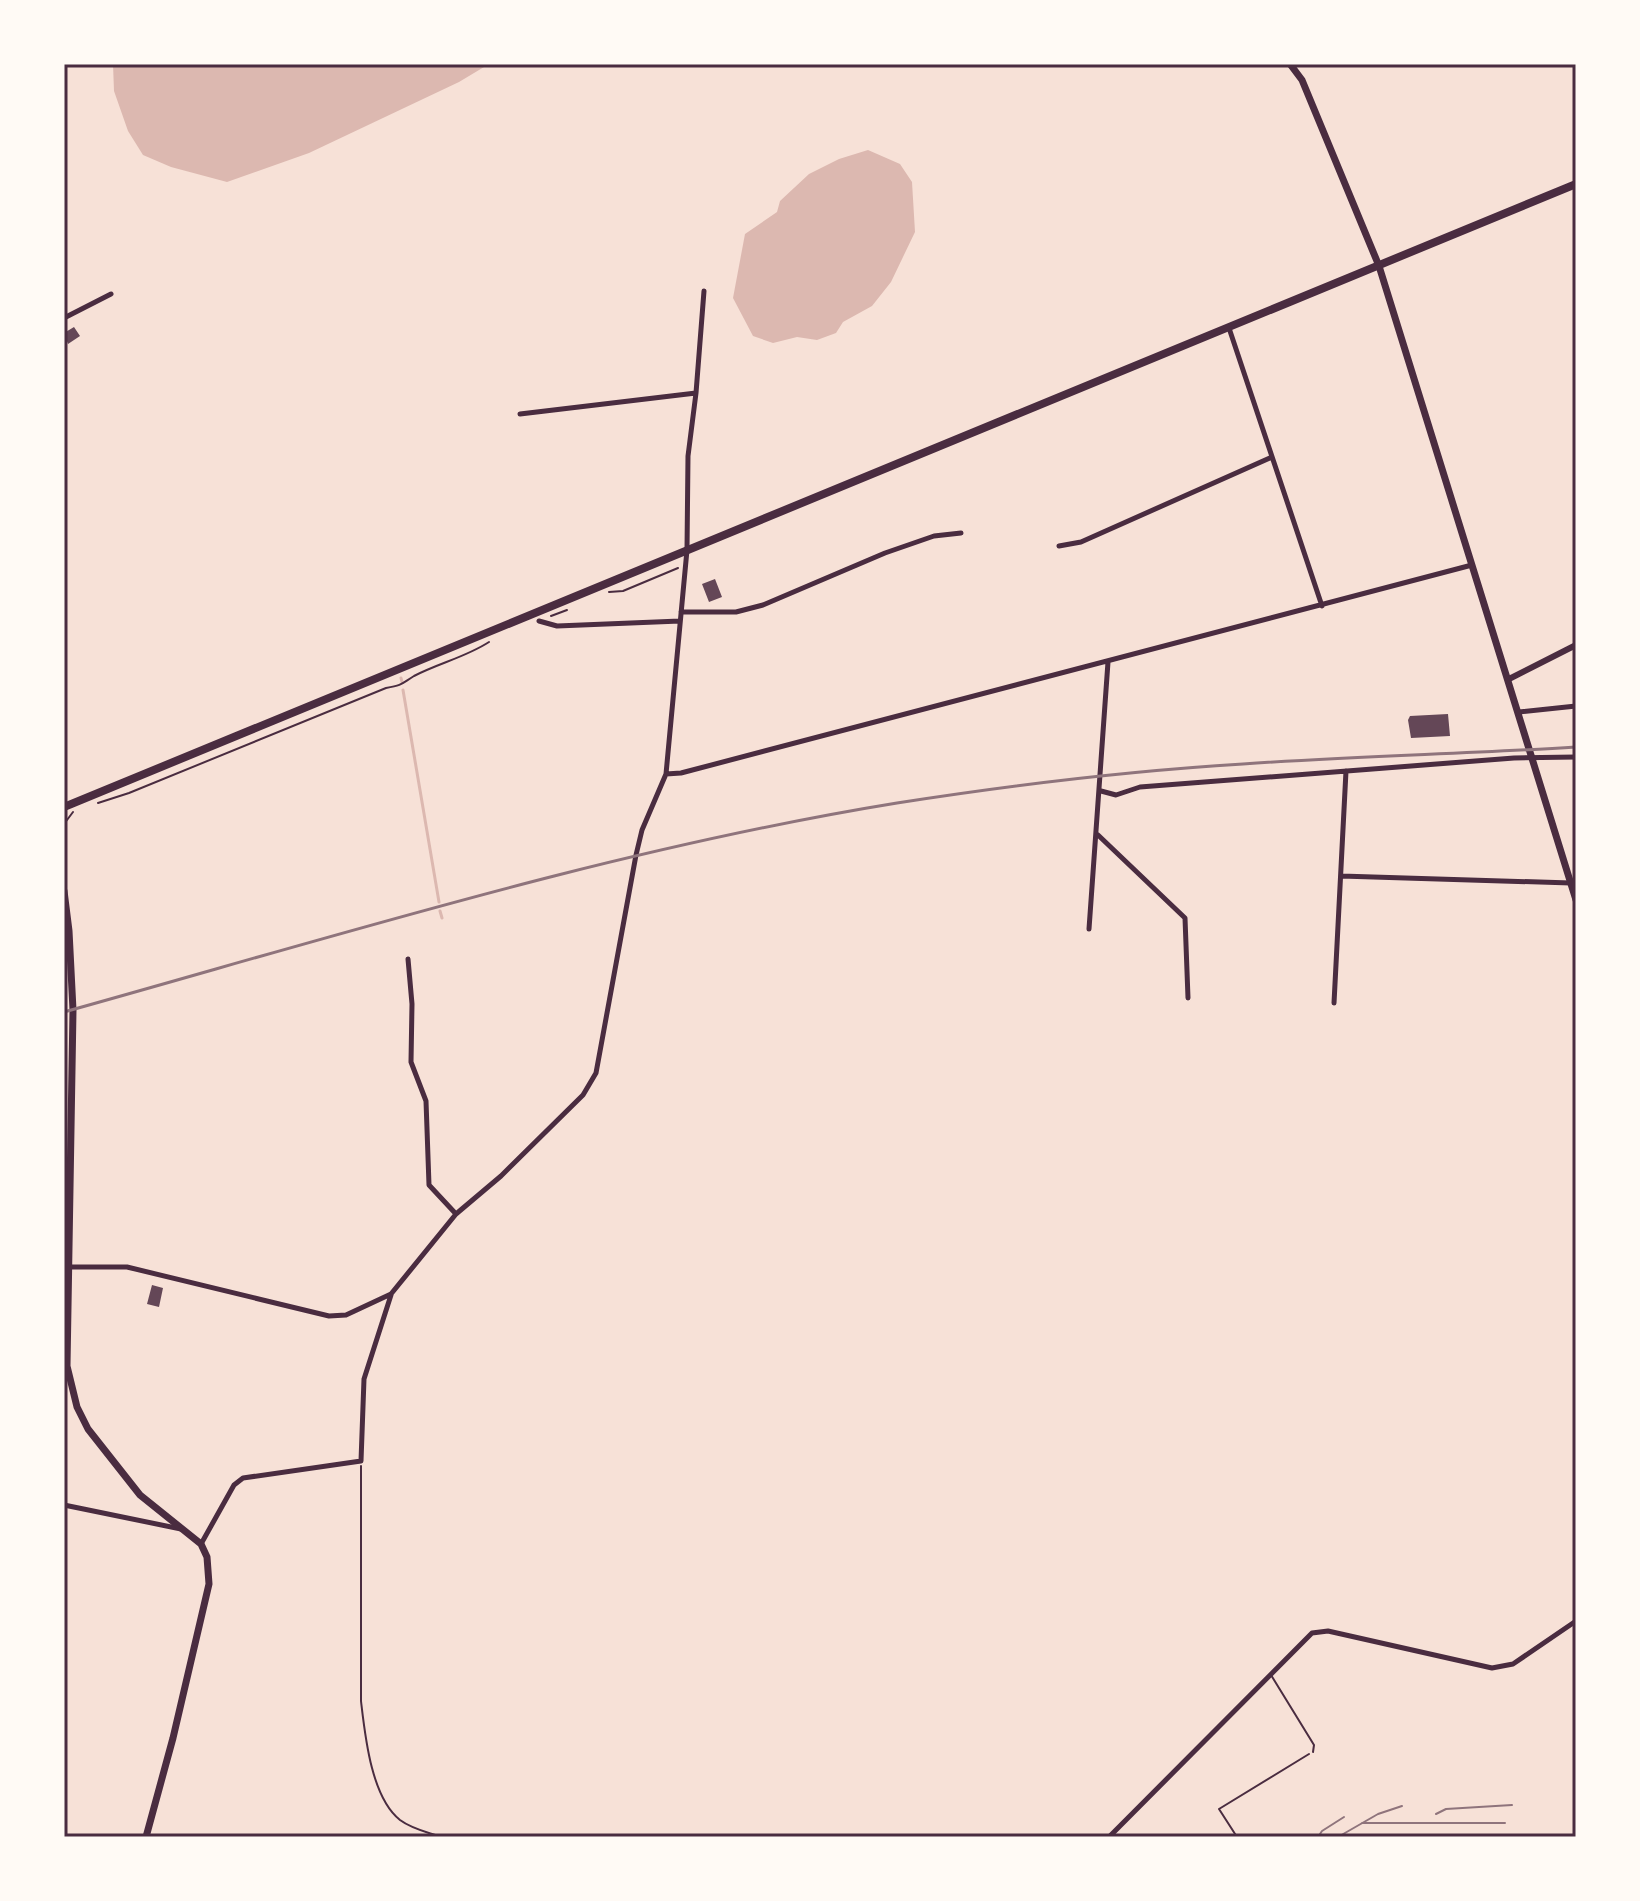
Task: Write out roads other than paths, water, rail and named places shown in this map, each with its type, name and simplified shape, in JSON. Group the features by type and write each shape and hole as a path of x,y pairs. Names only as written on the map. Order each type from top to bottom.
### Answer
{"main road":[{"path":"1290,64 1302,80 1379,266 1576,900"},
{"path":"64,807 1576,184"},
{"path":"64,891 70,947 67,1366 77,1407 88,1429 140,1495 201,1544 207,1557 209,1584 174,1735 146,1837"}],"street":[{"path":"201,1544 234,1485 243,1478 361,1461 364,1379 391,1294 456,1214 501,1176 583,1095 596,1073 636,855 642,830 666,774 687,550 688,456 704,291"},
{"path":"64,318 111,294"},
{"path":"1228,327 1322,606"},
{"path":"520,414 696,393"},
{"path":"1059,546 1081,542 1272,457"},
{"path":"681,612 736,612 763,605 885,553 934,536 961,533"},
{"path":"666,774 681,773 1472,565"},
{"path":"539,621 557,626 680,621"},
{"path":"1509,679 1576,645"},
{"path":"1089,929 1108,662"},
{"path":"1519,712 1576,706"},
{"path":"1101,791 1116,795 1140,787 1514,758 1576,757"},
{"path":"1334,1003 1346,771"},
{"path":"1098,835 1185,918 1188,998"},
{"path":"1341,876 1571,883"},
{"path":"408,959 412,1004 411,1062 426,1101 429,1185 456,1214"},
{"path":"67,1267 127,1267 329,1316 346,1315 391,1294"},
{"path":"64,1505 185,1530"},
{"path":"1109,1837 1312,1633 1328,1631 1492,1668 1513,1664 1576,1621"}],"lane":[{"path":"1270,1674 1314,1745 1313,1752"}],"waterway":[{"path":"401,678 402,682"},
{"path":"403,690 439,902"},
{"path":"440,911 442,918"}],"tram line":[{"path":"1436,1814 1446,1809 1512,1805"},
{"path":"1338,1837 1378,1814 1402,1806"},
{"path":"1318,1837 1344,1817"},
{"path":"1362,1823 1505,1823"}],"railway":[{"path":"64,1012 582,869 686,844 897,803 1070,779 1200,767 1576,747"}]}
